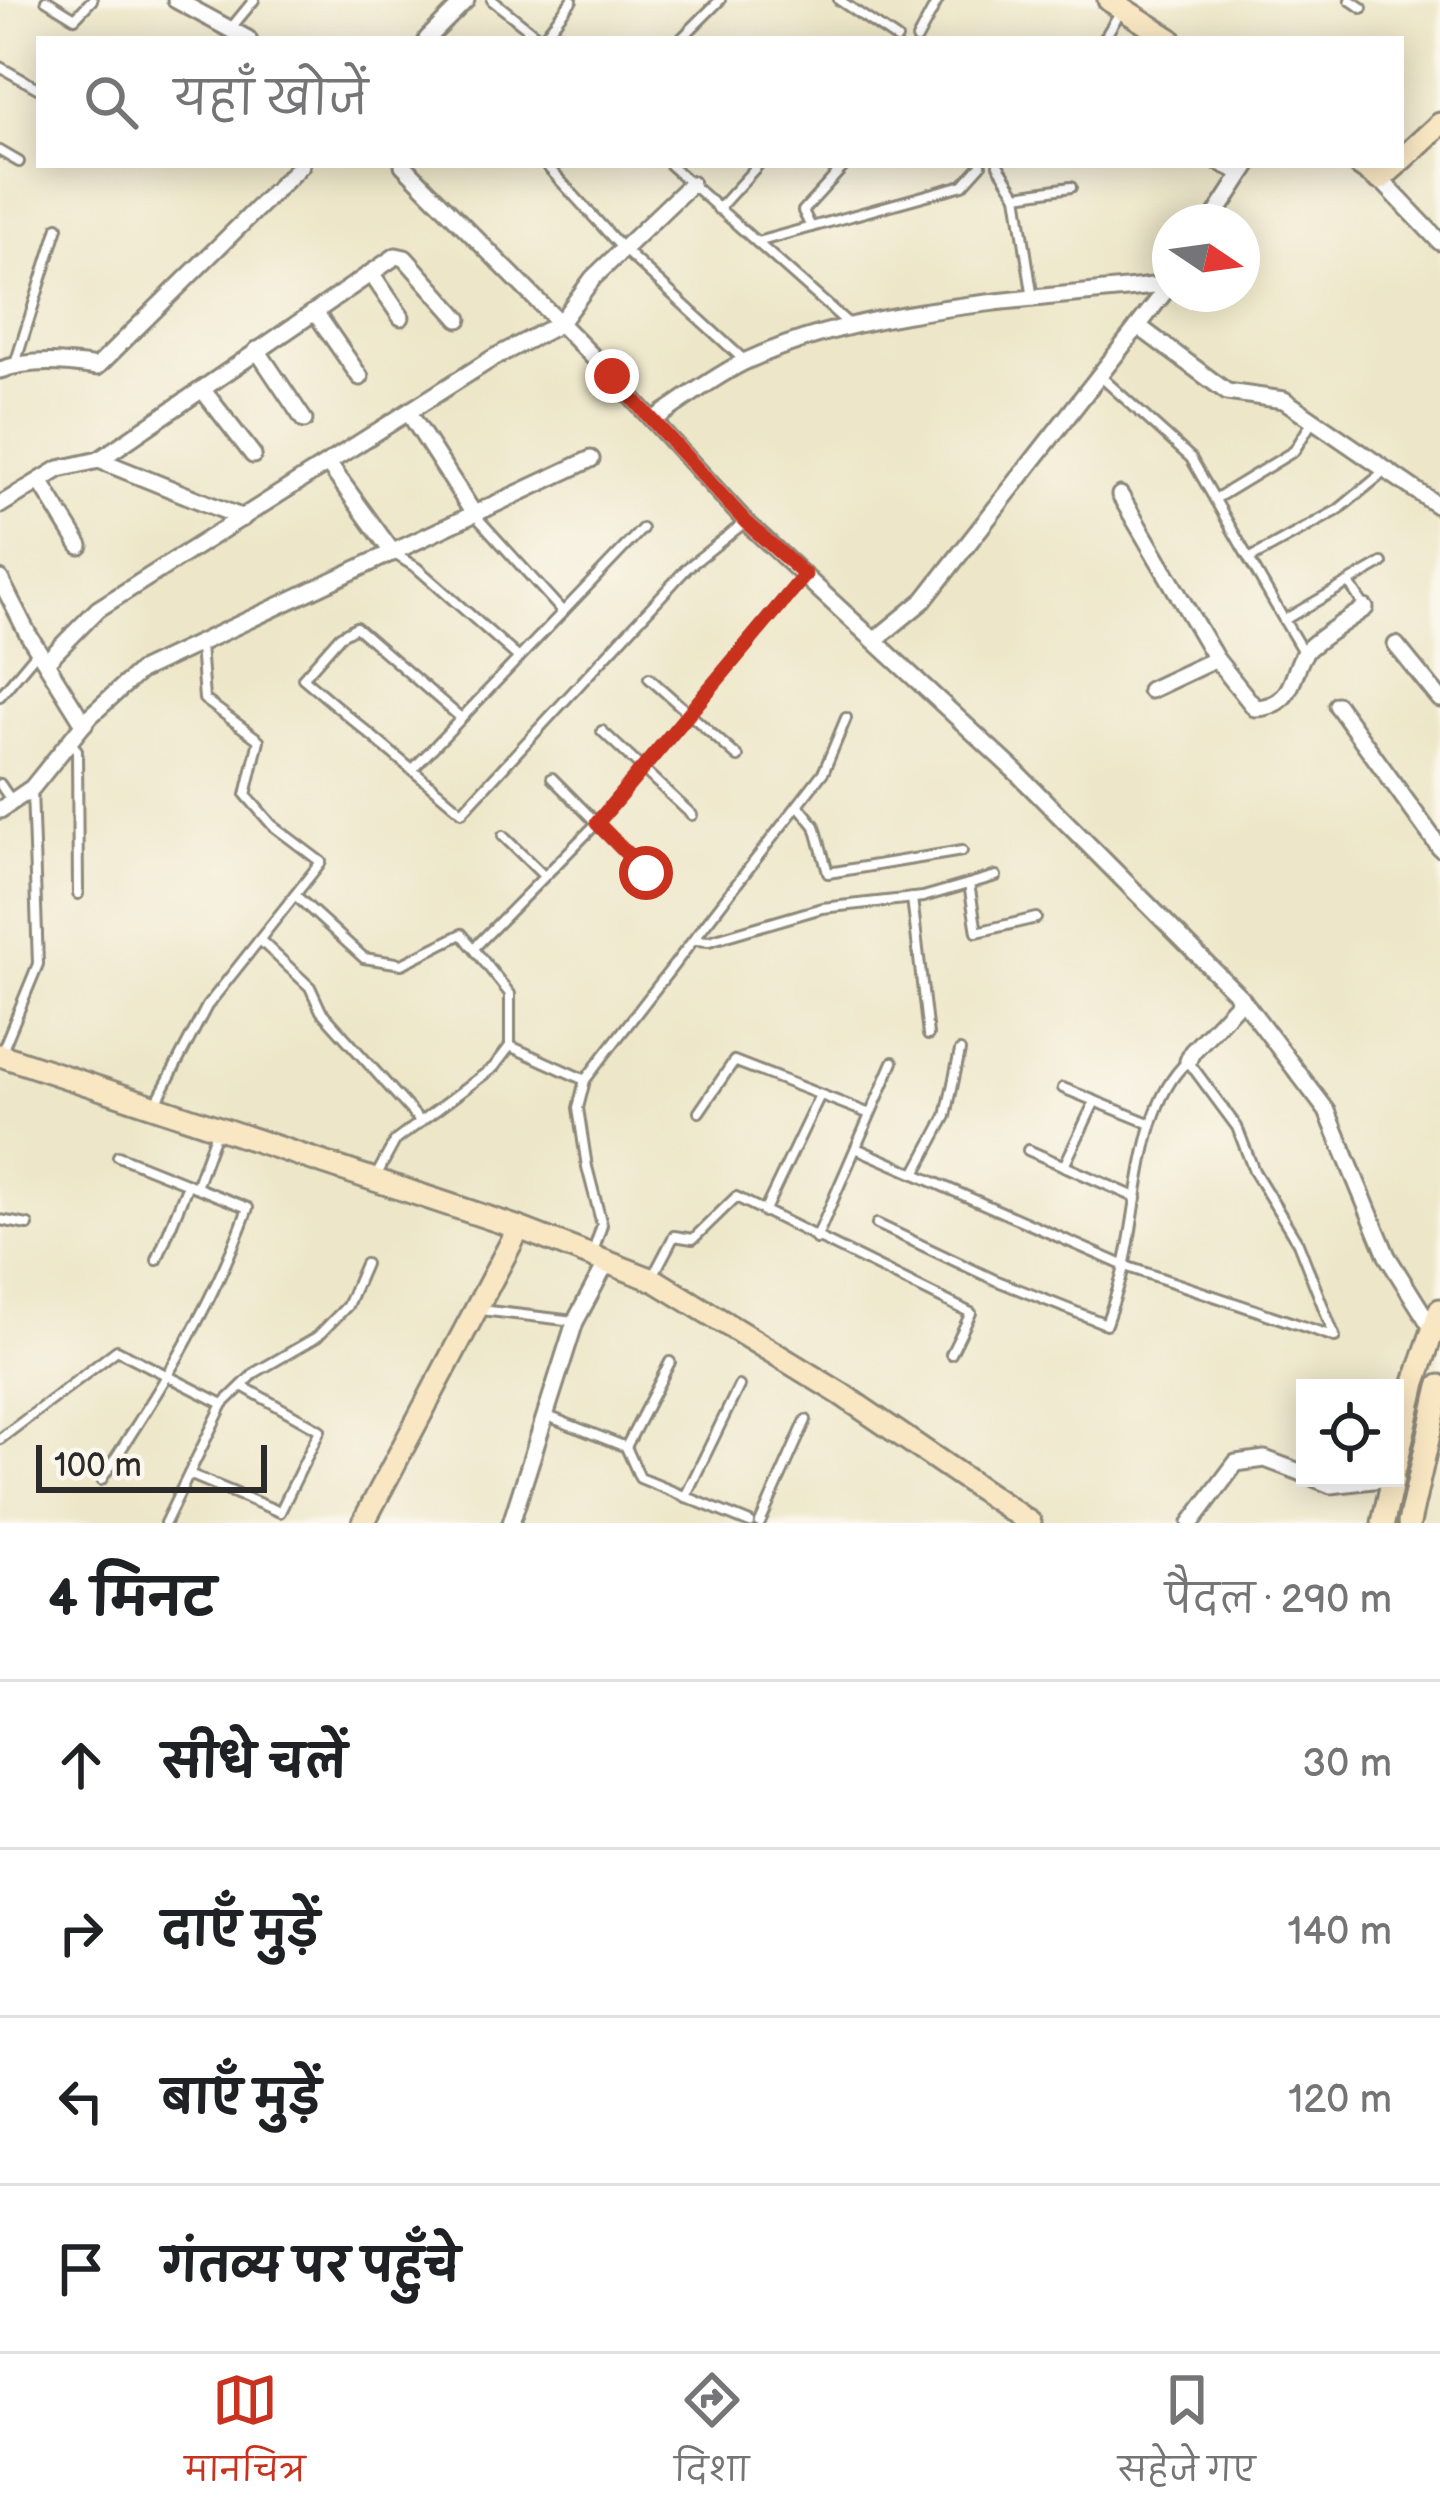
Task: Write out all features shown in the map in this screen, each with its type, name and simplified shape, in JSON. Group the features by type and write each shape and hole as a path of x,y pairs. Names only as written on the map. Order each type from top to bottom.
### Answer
{"street":[{"path":"176,0 244,36"},
{"path":"430,36 466,0"},
{"path":"1116,4 1165,36"},
{"path":"1404,157 1440,124"},
{"path":"7,368 63,362 97,367 298,168"},
{"path":"412,168 746,522 1114,867 1243,999 1328,1112 1387,1256 1436,1319 1404,1425"},
{"path":"1392,168 1439,239"},
{"path":"1223,204 1243,173"},
{"path":"42,656 98,609 493,358 559,324 593,278 691,184"},
{"path":"0,505 59,469 99,460 401,256 458,319"},
{"path":"371,273 400,316"},
{"path":"652,420 745,362 853,327 964,305 1152,286"},
{"path":"875,640 924,600 1152,308"},
{"path":"315,312 360,377"},
{"path":"1138,326 1227,392 1285,400 1440,507"},
{"path":"257,350 304,420"},
{"path":"202,389 253,455"},
{"path":"409,413 474,514"},
{"path":"6,806 32,788 84,724 140,671 591,459"},
{"path":"99,460 243,518"},
{"path":"329,465 393,553"},
{"path":"40,481 80,546"},
{"path":"1120,495 1216,659 1245,700 1261,710 1294,685 1303,652 1365,608"},
{"path":"0,579 84,724"},
{"path":"1396,645 1440,699"},
{"path":"1150,690 1216,659"},
{"path":"1337,705 1440,848"},
{"path":"1188,1061 1243,999"},
{"path":"0,1055 519,1228 652,1280 841,1394 1030,1523"},
{"path":"363,1523 519,1228"},
{"path":"511,1523 543,1414 600,1259"},
{"path":"1409,1523 1440,1386"},
{"path":"1191,1523 1236,1463 1265,1459 1296,1471"},
{"path":"1383,1523 1389,1487"}],"lane":[{"path":"46,0 75,18 92,0"},
{"path":"232,28 254,0"},
{"path":"492,0 538,36"},
{"path":"544,36 572,0"},
{"path":"684,36 720,0"},
{"path":"839,0 893,36"},
{"path":"921,36 938,0"},
{"path":"1350,0 1362,8"},
{"path":"1105,36 1116,4"},
{"path":"0,67 36,87"},
{"path":"0,151 19,162"},
{"path":"548,168 622,248 745,362"},
{"path":"673,168 853,327"},
{"path":"718,208 755,168"},
{"path":"811,227 803,211 842,168"},
{"path":"756,243 964,185 978,168"},
{"path":"1000,168 1018,195 1033,300"},
{"path":"1018,195 1071,187"},
{"path":"7,368 58,227"},
{"path":"1099,376 1191,458 1303,652"},
{"path":"1215,499 1294,452 1312,422"},
{"path":"1249,559 1338,510 1386,470"},
{"path":"474,514 563,611"},
{"path":"461,718 356,627 340,636 303,678 462,812 687,568 746,522"},
{"path":"412,770 642,529"},
{"path":"393,553 417,568 519,658"},
{"path":"1284,620 1382,563"},
{"path":"473,948 597,823 805,575"},
{"path":"1349,583 1365,608"},
{"path":"155,1106 207,1006 321,862 272,825 246,795 259,740 204,699 200,644"},
{"path":"0,696 42,656"},
{"path":"649,678 738,757"},
{"path":"600,1259 602,1225 578,1108 585,1080 824,770 846,718"},
{"path":"602,730 692,815"},
{"path":"70,742 77,749 78,894"},
{"path":"552,778 646,873"},
{"path":"0,784 6,806"},
{"path":"0,1055 38,964 32,788"},
{"path":"797,805 815,826 828,873 962,851"},
{"path":"503,836 544,876"},
{"path":"693,940 710,941 823,908 913,898 996,876"},
{"path":"969,884 977,932 1036,918"},
{"path":"295,895 364,958 402,964 462,934 510,994 510,1046 494,1067 395,1142 374,1179"},
{"path":"913,898 928,1035"},
{"path":"260,940 310,987 321,1012 421,1123"},
{"path":"510,1046 585,1080"},
{"path":"915,1174 946,1116 960,1051"},
{"path":"699,1112 734,1061 870,1114"},
{"path":"816,1239 893,1061"},
{"path":"856,1148 1125,1266 1335,1337 1298,1243 1254,1171 1237,1126 1188,1061 1177,1071 1151,1124 1125,1266 1106,1324 995,1280 877,1224"},
{"path":"1063,1088 1151,1124"},
{"path":"764,1212 820,1095"},
{"path":"1064,1166 1095,1101"},
{"path":"158,1260 218,1127"},
{"path":"1028,1150 1137,1198"},
{"path":"101,1480 170,1377 202,1305 228,1265 248,1208 118,1156"},
{"path":"652,1280 674,1236 693,1239 736,1197 971,1312 951,1354"},
{"path":"0,1220 28,1226"},
{"path":"165,1523 223,1404 256,1372 316,1337 347,1306 365,1264"},
{"path":"476,1309 575,1322"},
{"path":"0,1439 117,1350 223,1404"},
{"path":"626,1447 670,1362"},
{"path":"189,1474 280,1512 320,1430 242,1386"},
{"path":"685,1496 739,1386"},
{"path":"543,1414 626,1447 640,1478 750,1523"},
{"path":"760,1523 806,1420"}],"route":[{"path":"612,376 746,522 805,575 597,823 646,873"}]}
